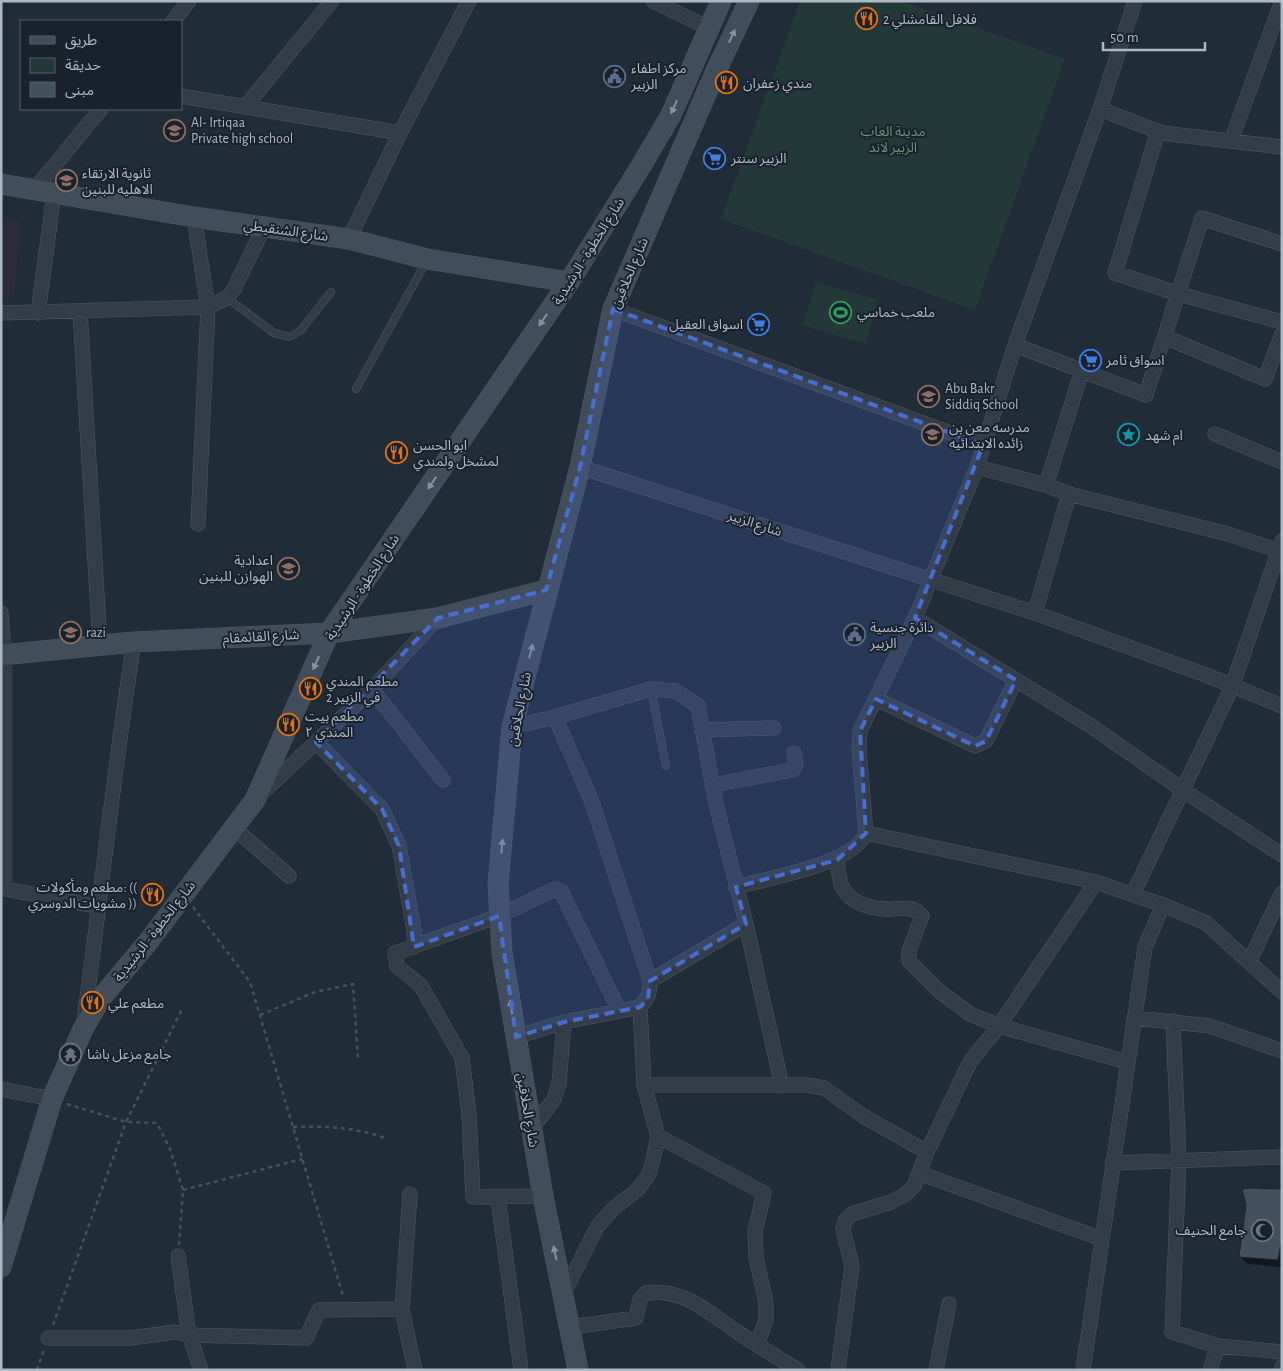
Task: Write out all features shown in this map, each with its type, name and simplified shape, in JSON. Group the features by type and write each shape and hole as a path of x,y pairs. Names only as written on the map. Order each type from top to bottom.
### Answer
{"main road":[{"name":"شارع الخطوة - الرشيدية","path":"3,1256 52,1099 83,1029 100,998 148,942 255,800 329,633 569,282 671,115 721,1"},
{"name":"شارع الحلاقين","path":"578,1370 564,1293 542,1196 502,953 498,884 512,727 546,590 580,466 613,309 716,71 749,1"},
{"path":"694,63 716,71"},
{"name":"شارع الشنقيطي","path":"1,184 194,217 349,240 427,259 569,282"},
{"name":"شارع القائمقام","path":"3,655 134,642 329,633 438,618 546,590"}],"street":[{"path":"174,20 189,1"},
{"path":"245,107 332,1"},
{"path":"349,240 400,133 469,1"},
{"path":"653,1 709,28"},
{"path":"736,887 837,860 863,840 866,833 859,748 860,731 915,618 977,467 1015,345 1100,109 1135,1"},
{"path":"1232,141 1282,1"},
{"path":"182,96 400,133"},
{"path":"1100,109 1158,131 1282,147"},
{"path":"34,190 100,110"},
{"path":"1158,131 1115,273 1178,294 1282,322"},
{"path":"38,313 54,194"},
{"path":"194,217 208,307 198,524"},
{"path":"1015,345 1146,395 1202,218 1282,244"},
{"path":"1,313 208,307 227,298 244,271 264,227"},
{"path":"613,309 983,445"},
{"path":"80,311 100,645"},
{"path":"1165,337 1265,380 1282,334"},
{"path":"1046,485 1082,370"},
{"path":"1214,434 1282,462"},
{"name":"شارع الزبير","path":"580,466 1035,613 1206,675 1282,706"},
{"path":"977,467 1046,485 1069,494 1281,548 1232,687 1133,894"},
{"path":"1035,613 1069,494"},
{"path":"1,613 3,655 3,888 100,907"},
{"path":"255,800 372,689 438,618"},
{"path":"915,618 1091,726 1183,790 1282,855"},
{"path":"83,1029 100,907 117,751 134,642"},
{"path":"876,700 975,746 986,741 1016,680"},
{"path":"372,689 443,780"},
{"path":"512,727 555,717 651,689 676,692 698,706 712,785 746,924 782,1086"},
{"path":"516,1037 564,1022 640,1007 648,999 650,981 592,802 555,717"},
{"path":"702,730 774,728"},
{"path":"316,742 382,809 399,846 414,930 414,947"},
{"path":"712,785 793,770 796,765 794,753"},
{"path":"234,828 288,876"},
{"path":"866,833 1096,882 1163,904 1206,923 1282,992"},
{"path":"837,860 843,888 865,906 891,909 909,907 922,916 909,951 909,960 938,990 970,1014 999,1026 1127,1062"},
{"path":"838,1370 852,1266 843,1229 846,1219 852,1214 869,1210 906,1194 914,1186 927,1152 970,1062 999,1026 1096,882"},
{"path":"542,1196 473,1197 469,1114 462,1058 421,986 397,966 395,953 500,916 555,889 561,891 619,1010"},
{"path":"1249,962 1282,893"},
{"path":"1083,1370 1145,948 1163,904"},
{"path":"650,981 746,924"},
{"path":"564,1293 597,1227 613,1209 638,1189 648,1176 658,1136 644,1084 640,1007"},
{"path":"1135,1018 1210,1026 1282,1051"},
{"path":"1173,1021 1179,1160 1172,1332 1218,1346 1282,1352"},
{"path":"531,1129 553,1102 559,1084 564,1022"},
{"path":"644,1084 807,1085 824,1088 863,1116 927,1152"},
{"path":"1,1089 52,1099"},
{"path":"658,1136 764,1193 755,1231 756,1257 766,1303 766,1320 757,1345"},
{"path":"1112,1163 1282,1157"},
{"path":"919,1173 1102,1239"},
{"path":"410,1194 402,1309 415,1370"},
{"path":"498,1198 520,1370"},
{"path":"178,1256 189,1335 202,1370"},
{"path":"571,1327 636,1318 640,1299 646,1293 670,1292 704,1307 757,1345 798,1370"},
{"path":"936,1370 949,1304"},
{"path":"48,1338 130,1338 175,1332 189,1335 306,1338 319,1310 402,1309"},
{"path":"1210,1370 1218,1346"}],"lane":[{"path":"356,389 427,259"},
{"path":"227,298 274,333 290,337 301,330 331,292"},
{"path":"651,689 666,766"}],"path":[{"path":"184,894 250,982 347,1310"},
{"path":"260,1015 315,992 353,984 358,1059"},
{"path":"37,1370 126,1122 183,1007"},
{"path":"52,1099 126,1122 158,1123 170,1149 183,1190 178,1256"},
{"path":"293,1127 331,1126 361,1130 385,1138"},
{"path":"183,1190 303,1159"}],"highlighted area":[{"path":"613,309 983,445 915,618 1016,680 986,741 975,746 876,699 860,731 866,833 837,860 736,887 746,924 650,981 648,999 640,1007 564,1022 516,1037 499,916 414,947 399,846 382,809 316,742 438,618 546,590 580,467"}],"shaded area":[{"path":"2,219 21,221 14,298 1,298"}],"green space":[{"name":"مدينة العاب الزبير لاند","path":"800,1 902,1 1065,59 975,310 721,219"},
{"name":"ملعب خماسي","path":"816,282 878,300 866,344 802,325"}],"building":[{"name":"جامع الحنيف","path":"1242,1189 1282,1189 1282,1238 1278,1260 1239,1257 1246,1205"}],"place":[{"name":"فلافل القامشلي 2","path":"867,19"},
{"name":"مركز اطفاء الزبير","path":"615,76"},
{"name":"مندي زعفران","path":"727,83"},
{"name":"Al- Irtiqaa Private high school","path":"175,130"},
{"name":"الزبير سنتر","path":"715,158"},
{"name":"ثانوية الارتقاء الاهليه للبنين","path":"66,181"},
{"name":"ملعب خماسي","path":"841,312"},
{"name":"اسواق العقيل","path":"759,324"},
{"name":"اسواق ثامر","path":"1090,360"},
{"name":"Abu Bakr Siddiq School","path":"929,396"},
{"name":"مدرسه معن بن زائده الابتدائيه","path":"933,435"},
{"name":"ام شهد","path":"1129,435"},
{"name":"ابو الحسن لمشخل ولمندي","path":"397,453"},
{"name":"اعدادية الهوازن للبنين","path":"289,568"},
{"name":"razi","path":"70,632"},
{"name":"دائرة جنسية الزبير","path":"854,635"},
{"name":"مطعم المندي 2 في الزبير","path":"310,689"},
{"name":"مطعم بيت المندي ٢","path":"289,724"},
{"name":"مطعم ومأكولات: (( مشويات الدوسري ))","path":"153,895"},
{"name":"مطعم علي","path":"92,1003"},
{"name":"جامع مزعل باشا","path":"71,1054"},
{"name":"جامع الحنيف","path":"1262,1230"}]}
